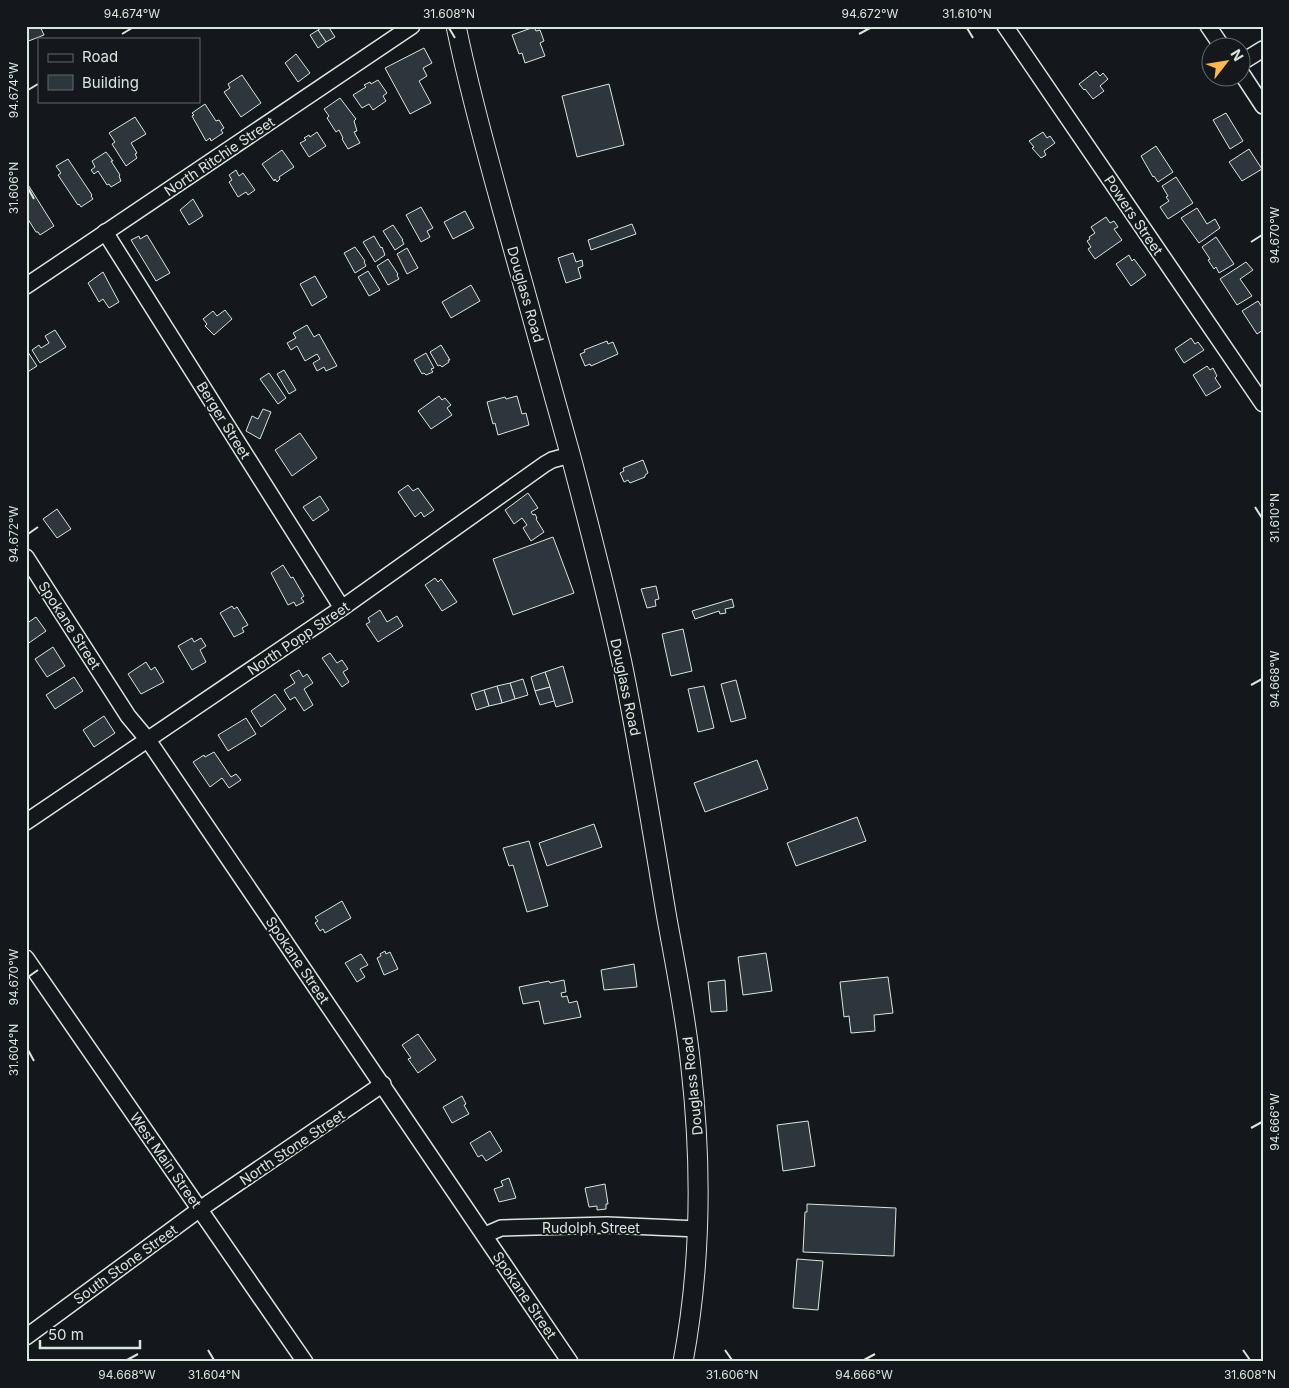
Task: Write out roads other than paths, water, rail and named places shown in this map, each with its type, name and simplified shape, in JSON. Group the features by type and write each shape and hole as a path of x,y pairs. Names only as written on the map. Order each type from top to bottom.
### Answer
{"main road":[{"name":"Douglass Road","path":"456,26 463,62 485,148 601,571 639,750 681,998 691,1064 698,1138 698,1228 694,1293 683,1362"}],"street":[{"name":"North Ritchie Street","path":"26,286 412,26"},
{"name":"Powers Street","path":"1005,26 1263,404"},
{"path":"1208,26 1216,38"},
{"path":"1252,56 1263,49"},
{"path":"1251,88 1263,106"},
{"name":"Berger Street","path":"105,232 342,608"},
{"name":"North Popp Street","path":"26,822 342,608 545,464 570,455"},
{"name":"Spokane Street","path":"26,557 128,716 148,740 486,1235 570,1362"},
{"name":"West Main Street","path":"26,958 305,1362"},
{"name":"North Stone Street","path":"200,1209 383,1084"},
{"name":"South Stone Street","path":"26,1337 200,1209"},
{"name":"Rudolph Street","path":"486,1235 502,1228 607,1226 698,1228"}]}
